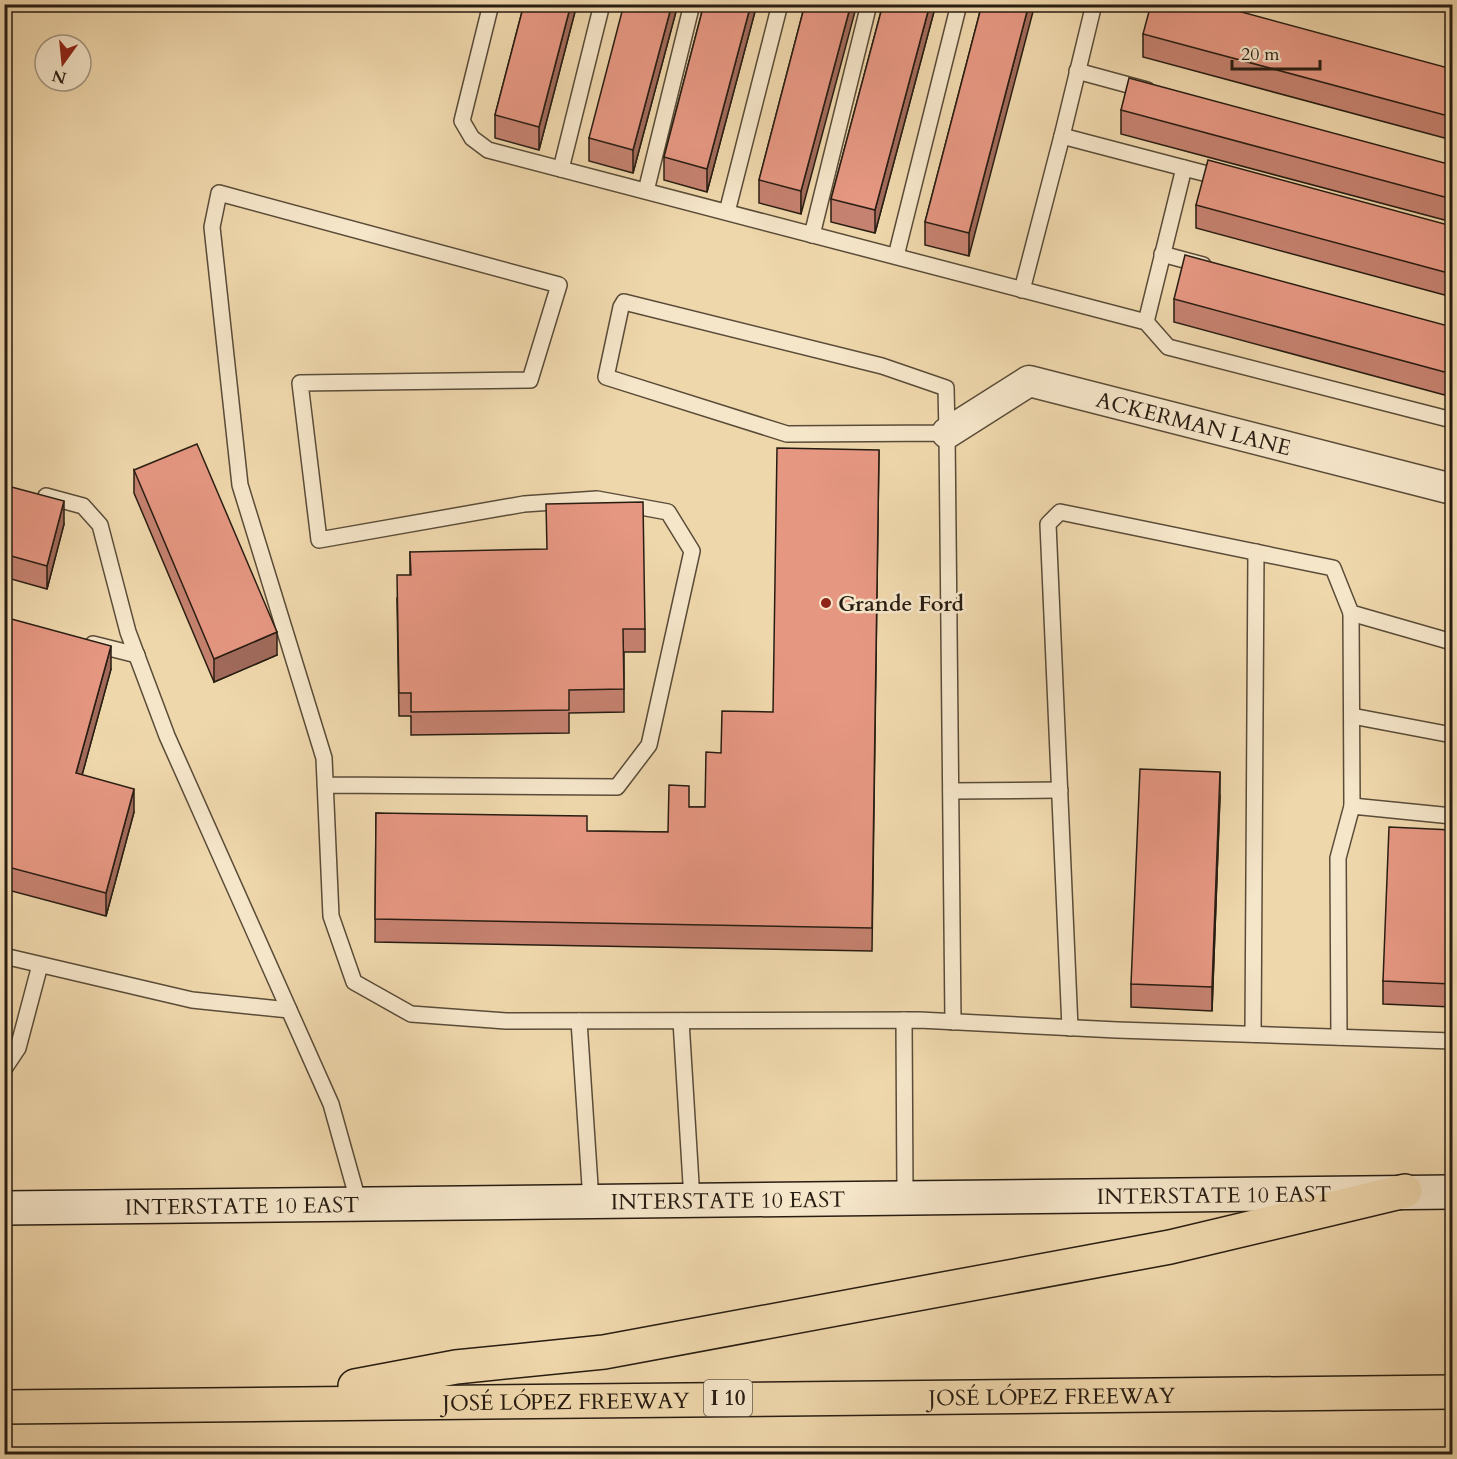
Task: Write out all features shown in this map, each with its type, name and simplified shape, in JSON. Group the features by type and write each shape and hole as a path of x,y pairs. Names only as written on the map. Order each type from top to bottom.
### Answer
{"highway":[{"path":"263,1402 456,1367 604,1352 1170,1247 1405,1191"},
{"name":"JOSÉ LÓPEZ FREEWAY","path":"4,1407 263,1402 1452,1392"}],"main road":[{"name":"INTERSTATE 10 EAST","path":"4,1208 1452,1192"}],"street":[{"name":"ACKERMAN LANE","path":"947,433 1029,381 1452,489"}],"lane":[{"path":"491,4 462,121 472,138 488,150 1146,322 1168,347 1452,420"},
{"path":"561,169 602,4"},
{"path":"646,191 692,4"},
{"path":"727,212 780,4"},
{"path":"812,235 869,4"},
{"path":"896,256 959,4"},
{"path":"1022,290 1094,4"},
{"path":"1077,71 1157,92"},
{"path":"1062,136 1240,182"},
{"path":"1146,322 1184,168"},
{"path":"325,784 617,787 649,745 692,551 668,512 597,499 525,504 319,540 300,383 530,380 559,285 219,193 212,227 240,485 324,758 325,784 331,916 354,982 411,1014 506,1021 904,1020 1452,1041"},
{"path":"1162,254 1218,269"},
{"path":"947,433 787,434 606,377 621,307 624,302 882,366 946,388 947,433 951,791 953,1022"},
{"path":"27,491 83,506 100,525 136,655 167,736 331,1104 359,1204"},
{"path":"1070,1028 1048,524 1060,512 1333,567 1351,613 1352,806 1338,858 1339,1037"},
{"path":"1252,1034 1256,552"},
{"path":"1351,613 1452,642"},
{"path":"82,642 136,655"},
{"path":"1352,716 1452,735"},
{"path":"951,791 1060,790"},
{"path":"1352,806 1452,816"},
{"path":"4,956 192,1000 290,1010"},
{"path":"4,1069 18,1048 40,964"},
{"path":"904,1020 905,1197"},
{"path":"579,1021 591,1201"},
{"path":"681,1021 692,1200"}],"building":[{"path":"524,4 571,4 539,127 495,115"},
{"path":"624,4 672,4 633,150 589,138"},
{"path":"704,4 751,4 707,169 664,157"},
{"path":"805,4 851,4 801,191 759,180"},
{"path":"883,4 930,4 875,210 831,199"},
{"path":"982,4 1029,4 969,233 925,222"},
{"path":"1151,4 1212,4 1452,69 1452,117 1143,34"},
{"path":"1129,78 1452,165 1452,199 1121,110"},
{"path":"1208,160 1452,226 1452,274 1196,205"},
{"path":"1185,255 1452,327 1452,374 1174,299"},
{"path":"197,444 277,632 214,659 134,470"},
{"name":"Grande Ford","path":"777,448 879,450 872,928 375,919 376,813 587,816 587,831 668,832 669,785 689,786 689,807 705,807 706,752 721,753 722,711 773,712"},
{"path":"4,485 64,501 47,566 4,554"},
{"path":"643,502 645,629 623,629 624,689 569,690 569,710 411,712 411,693 399,693 397,575 411,575 410,552 547,549 546,504"},
{"path":"4,617 111,646 76,773 134,789 106,893 4,866 4,838 9,820 4,819"},
{"path":"1140,769 1220,772 1212,987 1131,984"},
{"path":"1389,827 1452,830 1452,984 1383,981"}],"place":[{"name":"Grande Ford","path":"826,603"}]}
